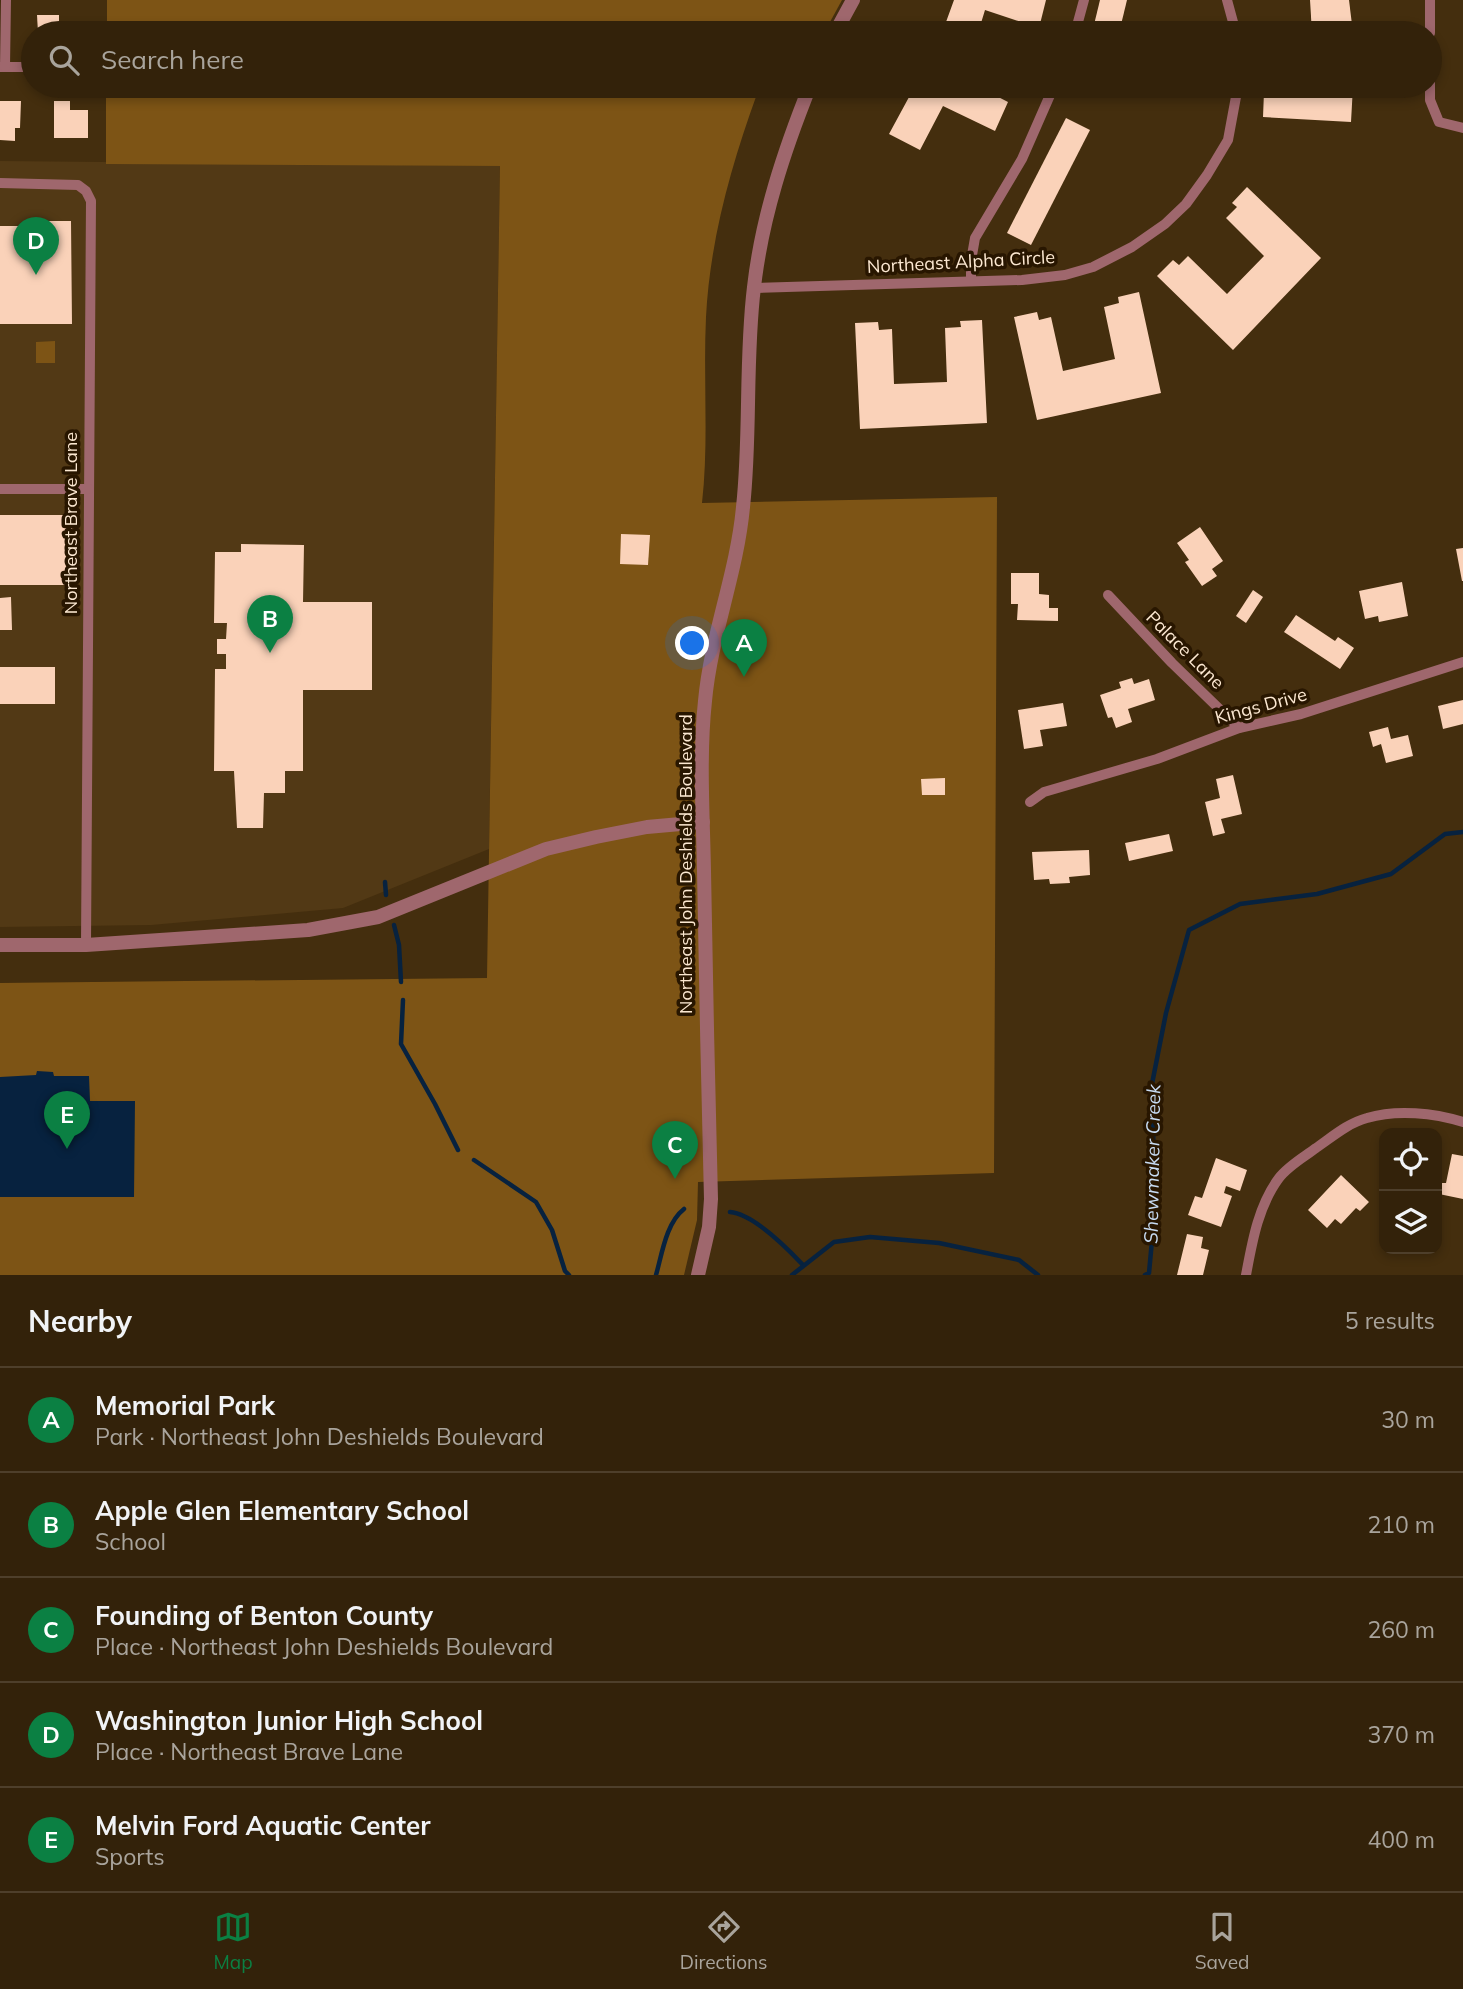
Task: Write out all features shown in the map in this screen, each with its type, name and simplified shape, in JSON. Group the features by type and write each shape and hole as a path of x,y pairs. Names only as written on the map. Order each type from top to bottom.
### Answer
{"street":[{"path":"6,0 3,67 21,67"},
{"path":"842,21 853,0"},
{"path":"1078,21 1084,0"},
{"path":"1227,0 1233,21"},
{"path":"1430,0 1430,21"},
{"name":"Northeast John Deshields Boulevard","path":"698,1275 709,1227 711,1199 703,822 705,701 712,653 735,558 743,509 747,382 754,288 775,183 805,98"},
{"path":"971,281 975,238 1022,159 1049,98"},
{"name":"Northeast Alpha Circle","path":"754,288 1022,280 1065,275 1093,267 1132,247 1166,224 1186,204 1228,140 1236,98"},
{"path":"1430,98 1439,122 1463,128"},
{"name":"Northeast Brave Lane","path":"0,183 78,185 86,191 91,201 86,945"},
{"path":"0,489 89,489"},
{"name":"Palace Lane","path":"1108,595 1171,663 1239,728"},
{"name":"Kings Drive","path":"1030,802 1044,792 1157,759 1239,728 1301,714 1463,662"},
{"path":"0,945 86,945 308,930 378,917 546,849 647,827 703,822"},
{"path":"1246,1275 1254,1232 1265,1202 1279,1178 1342,1130 1367,1118 1395,1113 1444,1116 1463,1122"}],"shaded area":[{"path":"107,0 842,0 831,21 107,21"},
{"path":"106,98 756,98 723,204 708,288 702,503 997,497 994,1173 698,1182 697,1220 684,1275 0,1275 0,983 487,978 500,166 106,164"},
{"path":"0,161 500,166 489,849 343,908 151,925 0,927"},
{"path":"55,341 55,363 36,363 36,342"}],"water":[{"path":"37,1071 53,1072 54,1076 89,1076 90,1101 135,1101 134,1197 0,1197 0,1077 36,1075"}],"building":[{"path":"954,0 1046,0 1041,21 1018,21 985,10 982,21 946,21"},
{"path":"1100,0 1127,0 1122,21 1095,21"},
{"path":"1310,0 1349,0 1352,21 1311,21"},
{"path":"37,15 59,15 59,21 37,21"},
{"path":"908,98 1000,98 1008,102 995,131 943,106 920,150 889,134"},
{"path":"1264,98 1352,98 1351,122 1263,117"},
{"path":"0,101 21,101 20,128 15,128 15,141 0,140"},
{"path":"54,101 70,101 70,110 88,110 88,138 54,138"},
{"path":"1066,118 1090,130 1031,245 1007,233"},
{"path":"1247,187 1321,258 1233,350 1157,276 1173,260 1179,265 1188,256 1227,294 1264,256 1226,218 1237,207 1232,203"},
{"path":"45,221 71,221 72,324 0,324 0,226 44,226"},
{"path":"1139,292 1161,393 1037,420 1014,317 1037,312 1039,320 1051,317 1063,371 1115,359 1104,307 1119,303 1118,297"},
{"path":"982,320 987,423 860,429 855,323 878,322 879,330 892,329 894,384 947,382 945,328 961,327 960,321"},
{"path":"0,515 72,515 72,585 0,585"},
{"path":"1200,527 1223,561 1212,569 1217,576 1202,586 1185,562 1189,560 1177,543"},
{"path":"621,534 650,535 648,565 620,564"},
{"path":"241,544 304,545 303,602 372,602 372,690 303,690 303,771 285,771 285,793 264,793 263,828 237,828 234,771 214,771 215,669 226,669 226,654 217,654 217,639 226,639 227,623 214,623 215,552 241,552"},
{"path":"1463,548 1463,581 1462,581 1456,549"},
{"path":"1011,573 1039,573 1039,594 1049,595 1049,608 1058,608 1058,621 1017,620 1018,604 1011,604"},
{"path":"1402,582 1408,616 1379,622 1378,616 1365,619 1359,591"},
{"path":"1253,590 1263,597 1246,623 1236,616"},
{"path":"11,597 12,630 0,630 0,598"},
{"path":"1296,615 1335,641 1338,637 1354,648 1340,669 1284,632"},
{"path":"0,667 55,667 55,704 0,704"},
{"path":"1132,678 1134,684 1149,679 1155,700 1128,709 1132,722 1116,728 1112,717 1108,718 1100,695 1121,688 1119,682"},
{"path":"1463,700 1463,724 1443,729 1438,706"},
{"path":"1063,703 1067,726 1040,730 1043,746 1024,749 1018,710"},
{"path":"1388,727 1391,739 1408,735 1413,756 1386,763 1381,744 1373,747 1369,732"},
{"path":"1233,775 1242,814 1221,819 1225,833 1213,836 1205,802 1220,798 1216,779"},
{"path":"945,778 945,795 922,795 921,779"},
{"path":"1169,834 1173,851 1129,861 1125,843"},
{"path":"1089,850 1090,875 1069,877 1070,883 1050,884 1049,879 1034,880 1032,852"},
{"path":"1452,1154 1463,1156 1463,1199 1442,1195 1442,1183 1446,1183"},
{"path":"1216,1158 1247,1170 1240,1191 1226,1186 1224,1193 1232,1196 1221,1227 1188,1215 1195,1196 1202,1198"},
{"path":"1341,1175 1369,1202 1360,1211 1356,1208 1341,1224 1335,1219 1327,1228 1308,1210"},
{"path":"1187,1234 1203,1237 1201,1248 1209,1250 1203,1275 1177,1275"}],"waterway":[{"name":"Shewmaker Creek","path":"1145,1275 1149,1273 1156,1197 1151,1089 1166,1013 1189,930 1240,904 1317,894 1391,874 1445,834 1463,832"},
{"path":"385,882 386,895"},
{"path":"394,925 399,945 401,982"},
{"path":"403,1000 401,1044 458,1150"},
{"path":"474,1160 536,1202 552,1230 565,1271 569,1275"},
{"path":"656,1275 669,1230 684,1209"},
{"path":"730,1212 759,1225 803,1265"},
{"name":"Shewmaker Creek","path":"792,1275 834,1242 870,1237 939,1243 1019,1260 1038,1275"}],"place":[{"name":"Washington Junior High School","path":"36,275"},
{"name":"Apple Glen Elementary School","path":"270,653"},
{"name":"Memorial Park","path":"744,677"},
{"name":"Melvin Ford Aquatic Center","path":"67,1149"},
{"name":"Founding of Benton County","path":"675,1179"}]}
